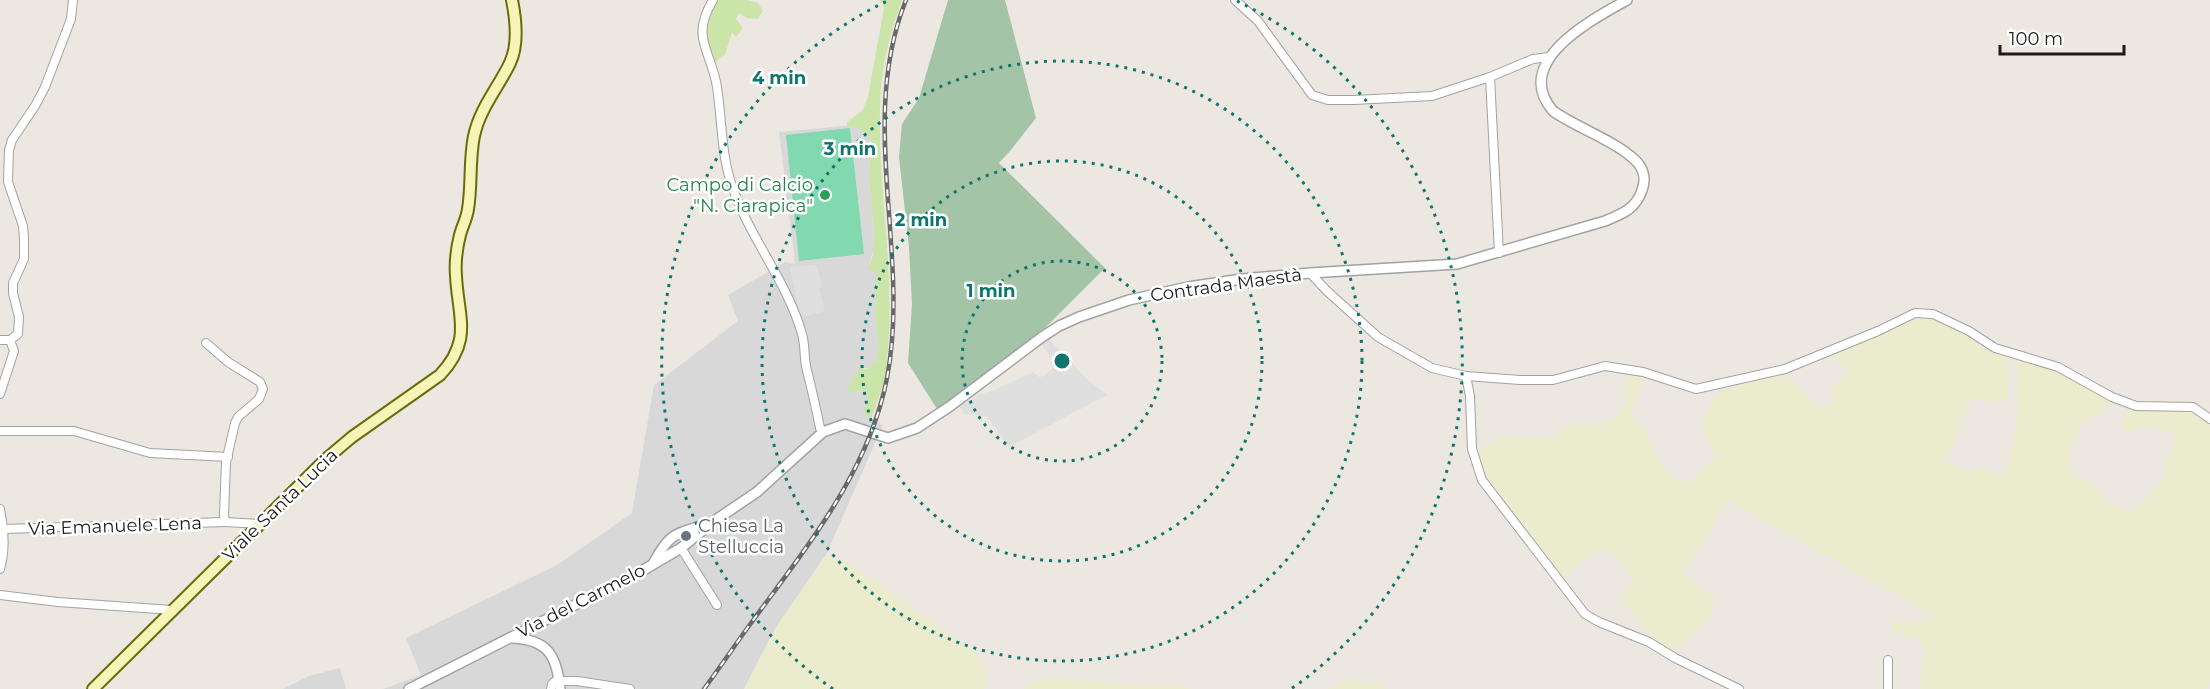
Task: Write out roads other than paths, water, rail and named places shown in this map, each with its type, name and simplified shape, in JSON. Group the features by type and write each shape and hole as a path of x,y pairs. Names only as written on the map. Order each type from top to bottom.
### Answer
{"main road":[{"name":"Viale Santa Lucia","path":"93,689 326,459 352,437 440,375 449,366 455,354 463,324 456,276 459,236 468,211 473,138 487,102 511,62 516,28 512,0"}],"street":[{"path":"0,340 10,340 18,334 20,317 13,293 13,283 24,259 23,226 8,182 9,150 12,140 45,87 71,20 73,0"},
{"path":"713,0 702,26 702,39 717,84 727,167 732,187 778,276 802,335 806,364 820,428 823,432"},
{"path":"1235,0 1258,21 1312,95 1328,100 1432,96 1490,77 1533,59 1549,57 1595,18 1627,0"},
{"name":"Contrada Maestà","path":"879,435 888,438 917,428 1059,326 1129,300 1188,286 1310,273 1457,264 1626,213 1638,201 1644,185 1644,174 1637,161 1553,111 1545,101 1540,84 1543,69 1549,57"},
{"path":"1490,77 1498,253"},
{"path":"1310,273 1378,338 1432,369 1466,376 1553,380 1605,366 1643,372 1696,389 1785,369 1878,331 1915,313 1932,314 1969,331 1995,348 2058,367 2136,406 2193,407 2210,419"},
{"path":"0,394 14,351 10,340"},
{"path":"206,343 228,362 260,382 263,389 260,399 238,417 235,423 228,457 225,522"},
{"path":"1466,376 1470,396 1472,449 1482,480 1585,614 1649,642 1675,658 1739,689"},
{"name":"Via del Carmelo","path":"409,689 653,565 681,548 714,521 757,492 823,432 834,426 845,424 879,435"},
{"path":"0,431 74,431 150,453 228,457"},
{"path":"0,509 4,530 3,559 0,569"},
{"name":"Via del Carmelo","path":"653,565 673,536 686,529 714,521"},
{"name":"Via Emanuele Lena","path":"4,530 225,522 259,524"},
{"path":"681,548 717,605"},
{"path":"0,595 58,602 172,610"},
{"path":"539,642 539,630 544,621"},
{"path":"508,638 539,642 550,654 560,682"},
{"path":"1888,660 1888,689"},
{"path":"551,689 552,684 577,681 630,689"}],"railway":[{"path":"704,689 834,506 866,444 878,412 887,378 893,331 891,236 885,141 886,93 892,46 906,0"}],"place":[{"name":"Campo di Calcio \"N. Ciarapica\"","path":"825,195"},
{"name":"Chiesa La Stelluccia","path":"686,536"}]}
